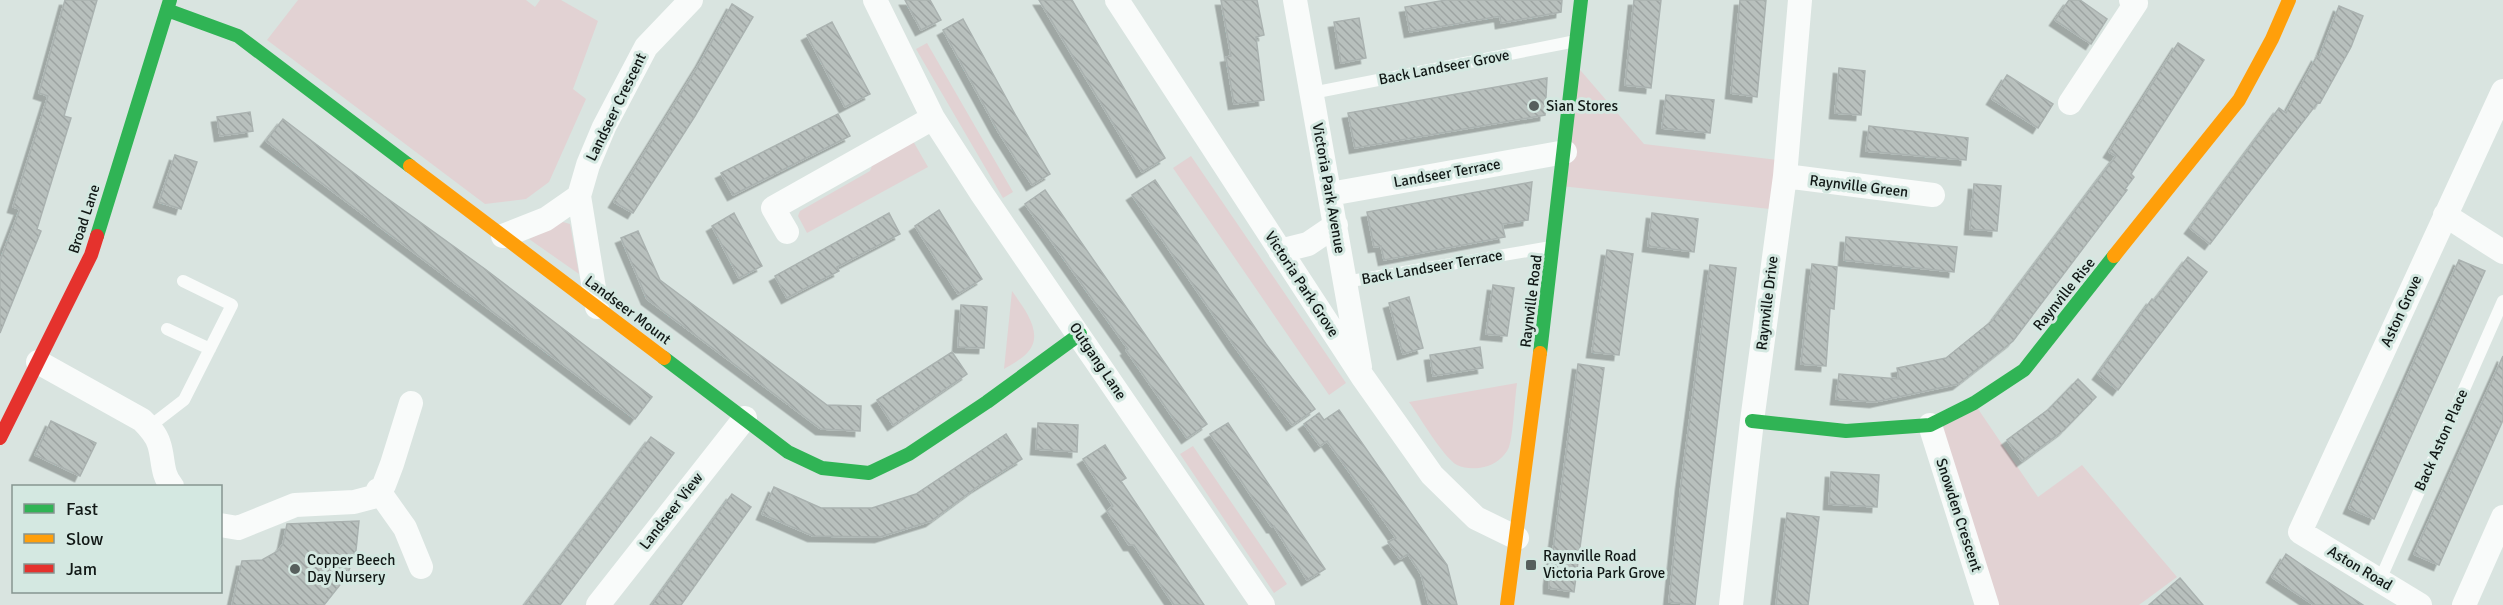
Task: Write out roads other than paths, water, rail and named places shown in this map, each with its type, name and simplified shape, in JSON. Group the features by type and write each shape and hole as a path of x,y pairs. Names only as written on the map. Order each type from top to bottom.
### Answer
{"street":[{"name":"Landseer Crescent","path":"597,307 579,196 588,165 604,127 646,47 692,0"},
{"name":"Outgang Lane","path":"875,0 933,118 982,194 1080,334 1263,605"},
{"name":"Victoria Park Grove","path":"1117,0 1362,376 1432,475 1476,519 1517,538"},
{"name":"Victoria Park Avenue","path":"1295,0 1362,376"},
{"name":"Raynville Road","path":"1507,605 1554,247 1581,0"},
{"name":"Raynville Drive","path":"1731,605 1752,421 1785,176 1800,0"},
{"path":"2070,103 2136,3 2131,0"},
{"name":"Raynville Rise","path":"1752,421 1846,431 1930,424 1974,403 2024,370 2239,100 2272,39 2289,0"},
{"name":"Landseer Mount","path":"168,5 238,36 745,418 788,453 822,468 869,473 909,454 987,402 1080,334"},
{"name":"Broad Lane","path":"0,438 91,255 168,5"},
{"name":"Aston Grove","path":"2300,532 2503,91"},
{"path":"787,232 773,208 933,118"},
{"name":"Landseer Terrace","path":"1330,194 1565,152"},
{"name":"Raynville Green","path":"1785,176 1934,195"},
{"path":"503,236 546,219 579,196"},
{"path":"2445,215 2503,252"},
{"path":"1280,251 1308,244 1336,225"},
{"path":"38,362 142,420 159,444 165,477 171,485"},
{"path":"222,526 230,528 246,526 295,505 354,502 373,496 384,484 411,402"},
{"name":"Landseer View","path":"598,605 745,418"},
{"name":"Snowden Crescent","path":"1930,424 1987,605"},
{"path":"378,490 405,528 421,567"},
{"path":"2464,605 2503,517"},
{"name":"Aston Road","path":"2300,532 2420,605"}],"lane":[{"name":"Back Landseer Grove","path":"1312,93 1577,41"},
{"name":"Back Landseer Terrace","path":"1345,282 1554,247"},
{"path":"149,427 184,400 232,305 183,281"},
{"name":"Back Aston Place","path":"2380,580 2503,301"},
{"path":"167,328 210,349"}],"place":[{"name":"Sian Stores","path":"1534,106"},
{"name":"Raynville Road Victoria Park Grove","path":"1531,565"},
{"name":"Copper Beech Day Nursery","path":"295,569"}]}
